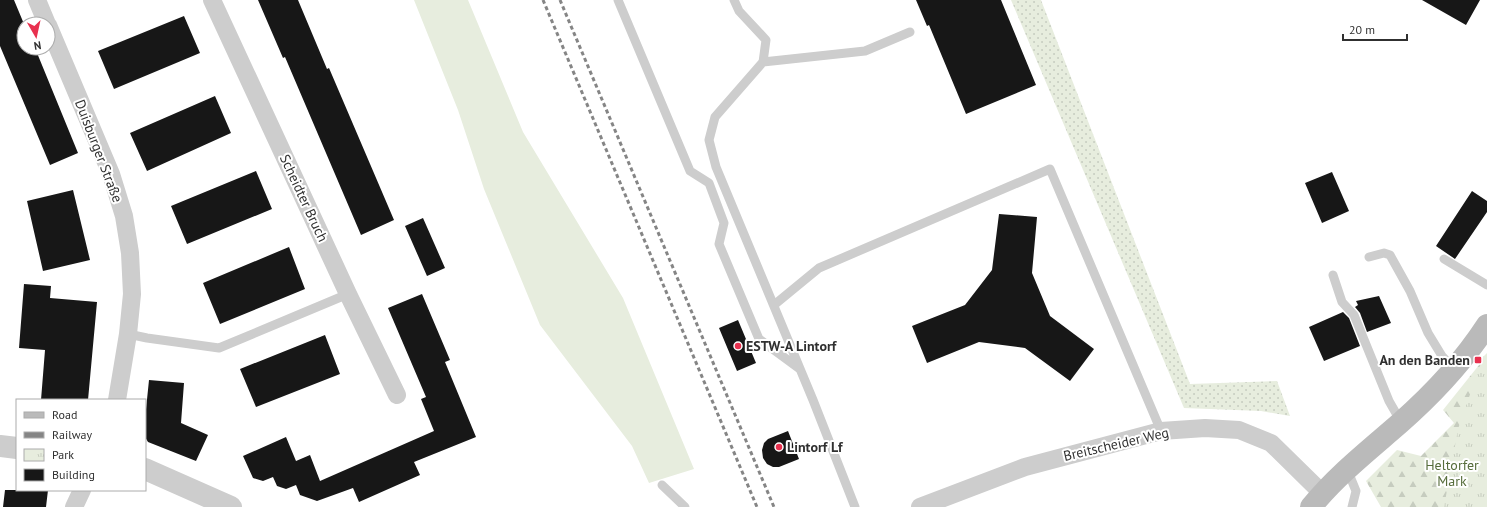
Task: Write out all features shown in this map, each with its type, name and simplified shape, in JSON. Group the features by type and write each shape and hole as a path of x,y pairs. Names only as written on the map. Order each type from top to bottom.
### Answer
{"main road":[{"name":"Breitscheider Weg","path":"1317,500 1347,469 1401,422 1454,370 1477,342 1487,325"}],"street":[{"name":"Duisburger Straße","path":"37,0 44,16"},
{"name":"Scheidter Bruch","path":"212,0 348,294 398,395"},
{"name":"Duisburger Straße","path":"56,44 111,174 124,216 130,252 132,294 128,334 118,399"},
{"name":"Breitscheider Weg","path":"920,507 1025,467 1161,431 1205,428 1239,430 1271,443 1317,500"},
{"path":"0,446 16,448"},
{"path":"146,469 231,507"},
{"path":"74,507 82,491"}],"lane":[{"path":"618,0 690,171 709,183 724,223 719,244 758,339 800,370"},
{"path":"734,0 739,12 766,40 763,62 715,117 709,140 716,167 774,305 855,507"},
{"path":"763,62 865,51 910,32"},
{"path":"774,305 819,268 1050,169 1161,431"},
{"path":"1369,257 1384,253 1390,255 1410,291 1428,333 1442,356 1454,370"},
{"path":"1444,259 1487,285"},
{"path":"1333,275 1342,302 1354,315 1389,401 1401,422"},
{"path":"128,334 219,348 348,294"},
{"path":"1347,469 1356,491 1352,507"},
{"path":"662,485 685,507"}],"green space":[{"path":"414,0 468,0 523,132 623,298 694,469 649,483 632,446 540,325 484,189 458,110"},
{"path":"1011,0 1041,0 1190,384 1277,381 1290,416 1261,411 1184,408"},
{"path":"1487,353 1487,507 1444,507 1458,429 1483,357"},
{"name":"Heltorfer Mark","path":"1487,355 1487,507 1381,507 1366,481 1397,450 1421,456 1454,423 1443,410"}],"building":[{"path":"0,0 14,0 21,16 16,16 16,56 38,56 78,153 50,165 0,46"},
{"path":"258,0 298,0 327,69 329,68 394,220 361,235 285,57 283,58"},
{"path":"916,0 1001,0 1036,85 966,114 929,25 927,26"},
{"path":"1422,0 1480,0 1466,25"},
{"path":"184,16 200,53 114,89 98,51"},
{"path":"215,96 231,133 147,171 130,133"},
{"path":"256,171 272,209 187,244 171,206"},
{"path":"1332,172 1349,211 1322,223 1305,183"},
{"path":"73,190 90,260 43,271 27,201"},
{"path":"1472,191 1487,201 1487,212 1455,259 1436,246"},
{"path":"999,214 1037,217 1032,273 1050,316 1094,349 1070,381 1025,348 979,342 927,363 912,326 965,305 992,270"},
{"path":"423,218 445,268 427,276 405,226"},
{"path":"289,247 305,289 220,324 203,283"},
{"path":"24,284 51,286 50,298 97,302 88,399 41,399 45,350 19,348"},
{"path":"422,294 450,360 445,362 476,437 414,462 420,475 359,502 353,488 317,501 300,495 296,485 286,489 277,486 273,477 263,481 253,478 243,456 286,437 296,461 310,455 320,481 434,431 421,399 426,397 388,308"},
{"path":"1379,296 1391,323 1367,332 1360,313 1355,307 1358,305 1356,301"},
{"path":"1343,312 1349,318 1360,346 1324,361 1309,327"},
{"name":"ESTW-A Lintorf","path":"738,320 756,363 737,371 719,328"},
{"path":"325,335 340,374 256,407 240,369"},
{"path":"149,380 184,383 181,423 208,435 196,461 148,442 146,439 146,409"},
{"name":"Lintorf Lf","path":"788,431 799,459 779,467 773,467 767,464 763,458 762,450 764,443 768,439"},
{"path":"5,490 48,491 46,507 3,507"}],"railway":[{"path":"543,0 757,507"},
{"path":"560,0 774,507"}],"place":[{"name":"ESTW-A Lintorf","path":"738,346"},
{"name":"An den Banden","path":"1478,360"},
{"name":"Lintorf Lf","path":"779,447"}]}
